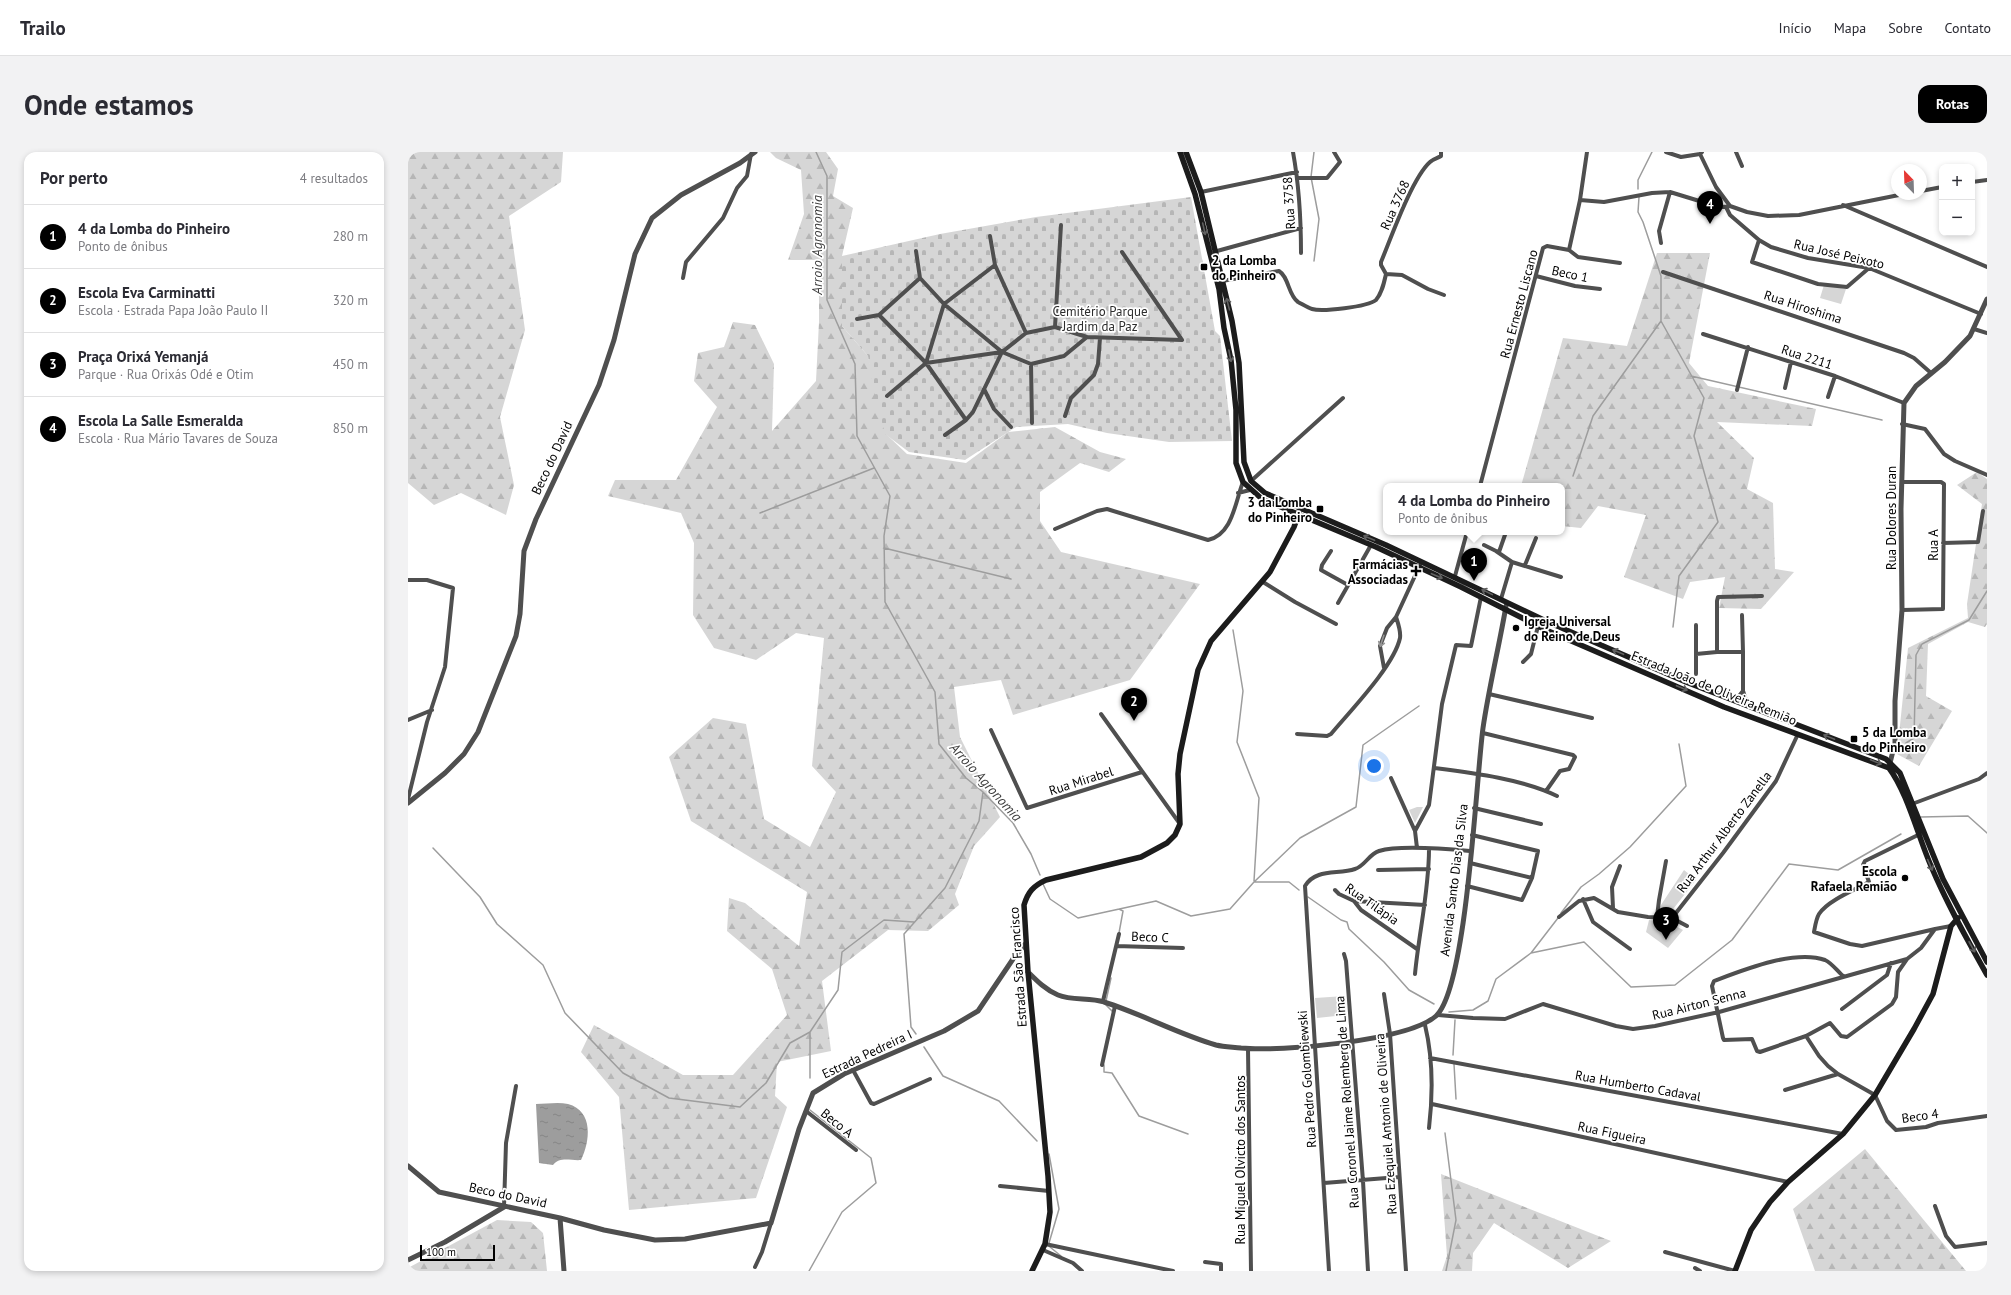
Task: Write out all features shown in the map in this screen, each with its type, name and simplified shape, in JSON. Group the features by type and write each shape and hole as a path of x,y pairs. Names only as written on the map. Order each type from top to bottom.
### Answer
{"main road":[{"name":"Estrada João de Oliveira Remião","path":"1180,152 1200,208 1219,289 1223,321 1232,360 1236,410 1236,463 1243,482 1250,490 1262,499 1371,545 1481,597 1546,630 1746,715 1890,765 1943,879 1959,918 1987,962"},
{"name":"Estrada João de Oliveira Remião","path":"1186,152 1201,192 1232,321 1239,363 1242,454 1246,472 1251,481 1265,493 1455,576 1548,622 1735,701 1882,757 1900,773 1912,804 1918,835 1931,866 1987,975"},
{"path":"1223,321 1232,321"},
{"path":"1226,334 1234,332"},
{"path":"1180,824 1178,774 1180,754 1198,670 1211,641 1263,582 1281,552 1301,509"},
{"path":"1546,630 1548,622"},
{"path":"1746,715 1749,712 1748,706"},
{"name":"Estrada São Francisco","path":"1032,1271 1047,1245 1050,1212 1028,972 1024,905 1026,896 1033,888 1046,880 1141,857 1166,843 1175,835 1180,824"},
{"path":"1735,1271 1751,1230 1770,1202 1788,1182 1843,1134 1875,1095 1933,994 1952,926 1959,918"}],"street":[{"name":"Rua 3758","path":"1293,152 1297,172 1301,228 1301,253"},
{"path":"1297,178 1327,178 1340,162 1334,152"},
{"name":"Rua 3768","path":"1386,274 1381,265 1398,218 1424,169 1430,162 1441,156 1441,152"},
{"path":"1587,152 1580,200 1569,250 1578,257 1620,264"},
{"path":"1666,152 1681,154 1701,153"},
{"path":"1736,152 1742,166"},
{"path":"683,278 686,262 723,218 736,188 747,176 753,153"},
{"name":"Beco do David","path":"408,803 445,773 464,754 478,732 516,636 520,614 524,551 536,519 599,385 614,340 635,254 652,218 681,195 740,163 753,153"},
{"name":"Rua José Peixoto","path":"1701,153 1716,187 1728,207 1730,215 1759,240 1780,251 1869,268 1981,314"},
{"path":"1201,192 1297,172"},
{"path":"1975,182 1987,180"},
{"path":"1927,190 1939,188"},
{"path":"1580,200 1604,202 1652,193 1670,192 1720,207 1728,207 1768,216 1799,215 1891,196"},
{"path":"1661,242 1659,231 1670,192"},
{"path":"1843,205 1987,267"},
{"path":"1055,327 1060,225"},
{"path":"1216,251 1301,228"},
{"path":"990,236 995,265 1026,333"},
{"path":"1759,240 1752,262 1818,284 1847,287 1869,268"},
{"name":"Rua Ernesto Liscano","path":"1481,483 1545,246 1569,250"},
{"path":"916,251 920,278 944,304 1002,352 1031,364 1064,356 1087,337"},
{"path":"945,435 966,420 973,412 1002,352 1026,333 1055,327 1087,337 1182,340 1122,252"},
{"path":"926,364 944,304 995,265"},
{"path":"1222,281 1279,270 1298,302 1313,310 1340,309 1366,305 1380,295 1386,274 1402,275 1428,289 1444,295"},
{"name":"Rua Hiroshima","path":"1663,272 1904,352 1914,358 1931,374"},
{"name":"Beco 1","path":"1536,276 1575,286 1600,289"},
{"path":"857,319 879,315 920,278"},
{"name":"Rua Dolores Duran","path":"1890,765 1895,743 1895,700 1902,610 1902,424 1904,403 1916,386 1962,346 1974,329 1987,299"},
{"path":"879,315 926,364 966,420"},
{"path":"1974,329 1987,333"},
{"name":"Rua 2211","path":"1703,334 1835,376 1872,389 1904,403"},
{"path":"1065,416 1071,398 1094,375 1098,364 1100,338"},
{"path":"1737,390 1748,348"},
{"path":"887,396 926,364 1002,352"},
{"path":"1785,388 1791,362"},
{"path":"1031,364 1032,422"},
{"path":"1828,397 1835,376"},
{"path":"984,389 994,409 1011,427"},
{"path":"1251,481 1343,398"},
{"path":"1902,424 1925,429 1944,454 1955,461 1987,476"},
{"path":"1055,529 1097,511 1108,509 1208,540 1215,538 1223,532 1230,521 1238,493 1243,482"},
{"name":"Rua A","path":"1902,482 1943,483 1943,609 1902,610"},
{"path":"1238,493 1250,490"},
{"path":"1943,543 1978,542 1983,511"},
{"path":"1455,576 1466,535"},
{"path":"1499,552 1505,535"},
{"path":"1525,566 1536,538"},
{"path":"1338,603 1371,545"},
{"path":"1484,545 1499,552 1512,562 1561,577"},
{"path":"1331,551 1322,565 1321,570 1348,585"},
{"path":"1384,668 1380,646 1387,628 1396,616 1422,562"},
{"path":"1504,600 1512,562"},
{"path":"408,580 427,580 453,588 445,667 427,722 408,799"},
{"path":"1263,582 1294,602 1336,624"},
{"path":"1717,652 1718,597 1762,596"},
{"path":"1415,831 1429,805 1442,704 1456,645 1469,646 1471,644 1481,597"},
{"name":"Avenida Santo Dias da Silva","path":"1028,972 1040,984 1057,995 1103,1001 1217,1046 1248,1049 1315,1047 1390,1034 1425,1025 1438,1015 1445,1005 1452,982 1463,925 1483,733 1489,694 1506,610 1504,600"},
{"path":"1742,615 1743,691 1748,706"},
{"path":"1297,734 1327,736 1331,734 1384,668 1396,650 1400,636 1396,616"},
{"path":"1696,625 1696,674"},
{"path":"1523,662 1531,654 1538,626"},
{"path":"1696,654 1743,652"},
{"path":"1735,701 1743,691"},
{"path":"1489,694 1592,718"},
{"path":"408,720 432,710"},
{"path":"1101,714 1180,824"},
{"name":"Rua Mirabel","path":"991,730 1027,808 1142,772"},
{"path":"1483,733 1573,755 1574,759 1569,769 1560,772 1546,791"},
{"name":"Rua Arthur Alberto Zanella","path":"1672,918 1723,853 1776,781 1798,734"},
{"path":"1434,768 1478,773 1546,791 1557,796"},
{"path":"1912,804 1983,777 1987,773"},
{"path":"1983,777 1987,780"},
{"path":"1391,778 1415,831 1418,848 1470,851"},
{"path":"1474,808 1541,824"},
{"path":"1467,886 1522,900 1532,878 1538,851 1472,835"},
{"path":"1918,835 1865,861 1863,865 1869,882 1846,894 1825,908 1819,914 1814,932 1850,944 1862,946 1952,926"},
{"name":"Rua Pedro Golombiewski","path":"1329,1271 1305,886 1309,880 1316,875 1356,869 1372,854 1380,851 1418,848"},
{"path":"1415,974 1417,949 1425,905 1429,869 1429,849"},
{"path":"1657,917 1658,900 1666,861"},
{"path":"1470,864 1532,878"},
{"path":"1613,908 1612,887 1620,866"},
{"path":"1378,870 1429,869"},
{"name":"Rua Tilápia","path":"1335,890 1339,894 1354,901 1361,910 1417,949"},
{"path":"1559,917 1574,904 1583,899 1594,898 1618,912 1672,918 1687,926"},
{"path":"1583,899 1593,922 1630,949"},
{"path":"1354,901 1425,905"},
{"name":"Rua Airton Senna","path":"1438,1015 1505,1019 1543,1004 1616,1026 1633,1029 1655,1026 1719,1012 1907,959 1921,948 1935,929"},
{"path":"1103,1001 1119,934"},
{"name":"Estrada Pedreira I","path":"755,1267 762,1252 798,1129 813,1093 854,1070 944,1031 978,1011 1013,959 1026,944"},
{"name":"Beco C","path":"1116,946 1183,948"},
{"name":"Rua Coronel Jaime Rolemberg de Lima","path":"1344,954 1346,961 1363,1181 1368,1271"},
{"path":"1844,977 1826,960 1786,958 1748,968 1712,984 1724,1040 1752,1039 1758,1052 1806,1036 1830,1023 1841,1036 1847,1037 1892,1004 1896,997 1898,972 1907,959"},
{"path":"1842,1009 1887,975 1891,963"},
{"name":"Rua Ezequiel Antonio de Oliveira","path":"1384,994 1390,1034 1406,1271"},
{"path":"1102,1065 1115,1006"},
{"path":"1425,1025 1430,1058 1432,1104 1429,1128"},
{"path":"1806,1036 1819,1056 1838,1074 1875,1095"},
{"name":"Rua Miguel Olvicto dos Santos","path":"1248,1049 1251,1271"},
{"name":"Rua Humberto Cadaval","path":"1430,1058 1843,1134"},
{"path":"854,1070 873,1104 930,1079"},
{"path":"1785,1090 1838,1074"},
{"path":"408,1260 445,1242 504,1207 506,1142 516,1086"},
{"name":"Beco 4","path":"1875,1095 1887,1121 1896,1130 1926,1127 1987,1116"},
{"name":"Rua Figueira","path":"1432,1104 1788,1182"},
{"name":"Beco A","path":"806,1110 856,1150"},
{"name":"Beco do David","path":"408,1166 439,1192 560,1218 564,1271"},
{"path":"1324,1183 1399,1177"},
{"path":"1000,1186 1049,1191"},
{"path":"1935,1206 1946,1236 1955,1247 1987,1243"},
{"path":"560,1218 604,1230 655,1240 704,1236 771,1223"},
{"path":"1047,1245 1172,1271"},
{"path":"1043,1250 1073,1263 1082,1271"},
{"path":"1665,1252 1735,1271"},
{"path":"1205,1262 1221,1264 1222,1271"},
{"path":"1695,1268 1700,1271"}],"green space":[{"path":"408,152 563,152 561,182 509,216 525,330 500,417 514,485 506,515 461,493 434,505 408,483"},
{"path":"770,152 826,152 838,169 833,196 853,208 842,256 842,326 868,356 886,434 907,454 966,463 1008,432 1055,427 1100,452 1126,459 1109,472 1080,463 1040,492 1040,521 1061,552 1200,584 1130,680 1013,715 1001,680 954,687 960,737 1000,817 974,846 955,894 959,905 928,931 888,930 822,981 831,1051 777,1062 775,1096 787,1107 756,1198 629,1210 619,1097 581,1052 594,1025 683,1075 733,1075 787,1015 772,969 727,931 729,898 745,903 799,946 807,892 691,821 669,757 713,718 746,724 764,819 810,847 836,792 812,766 824,638 796,633 756,660 714,648 693,615 694,543 681,513 608,496 615,480 676,480 717,407 694,381 698,353 724,347 733,322 755,325 774,364 772,431 816,381 819,322 819,260 788,260 804,214 801,170 776,158"},
{"name":"Cemitério Parque Jardim da Paz","path":"1191,197 1215,331 1220,336 1232,441 1169,442 1107,433 1068,424 1016,427 965,460 909,452 885,434 872,382 868,356 842,326 842,256 940,234 1036,217"},
{"path":"1657,253 1710,253 1689,363 1708,386 1816,409 1812,426 1717,422 1754,458 1747,489 1773,503 1775,569 1794,572 1761,609 1719,608 1725,577 1690,582 1683,599 1624,577 1646,515 1598,506 1581,528 1565,526 1565,483 1522,483 1563,338 1627,346"},
{"path":"1824,285 1846,289 1841,304 1820,298"},
{"path":"1977,472 1987,479 1987,624 1985,627 1968,622 1928,644 1926,696 1952,711 1919,766 1897,754 1908,648 1968,618 1967,604 1982,504 1957,485"},
{"path":"1417,807 1423,807 1415,823 1409,810"},
{"path":"1684,870 1696,880 1670,913 1659,908"},
{"path":"1649,920 1668,922 1683,930 1668,948 1646,932"},
{"path":"1345,996 1345,1015 1317,1018 1315,998"},
{"path":"1865,1149 1966,1271 1815,1271 1793,1209"},
{"path":"1441,1174 1611,1241 1568,1268 1494,1223 1473,1253 1472,1271 1442,1271 1447,1256"},
{"path":"497,1220 531,1222 543,1233 547,1271 408,1271 408,1268"}],"water":[{"path":"536,1104 568,1104 582,1113 586,1120 588,1136 581,1160 562,1160 553,1165 539,1163"}],"waterway":[{"name":"Arroio Agronomia","path":"816,152 827,176 827,300 855,364 857,436 890,496 884,536 885,602 935,692 939,744 966,778 983,792 1013,823 1031,854 1040,875"},
{"path":"1314,152 1311,177 1319,219 1314,261"},
{"path":"1638,189 1638,180 1652,152"},
{"path":"1639,197 1638,212 1643,222 1661,276 1661,321 1704,398 1694,436 1718,522 1679,576 1673,627"},
{"path":"1573,476 1593,416 1661,321"},
{"path":"1691,376 1882,420"},
{"path":"760,513 874,468"},
{"path":"884,548 1011,579"},
{"path":"1906,743 1914,738 1916,655 1922,644 1969,620 1987,591"},
{"path":"1233,630 1243,691 1237,742 1259,798 1254,881"},
{"path":"1254,882 1300,838 1356,807 1363,745 1419,706"},
{"path":"1561,913 1581,887 1599,874 1630,847 1686,786 1679,744"},
{"path":"916,1034 911,1027 904,934 945,888 979,821 983,792"},
{"path":"1921,817 1968,816 1987,833"},
{"path":"1531,953 1584,942 1631,987 1675,985 1732,940 1789,864 1838,870 1901,834"},
{"path":"433,848 480,897 497,924 543,965 565,1013 623,1073 669,1098 740,1107 766,1083 790,1043 810,1032"},
{"name":"Arroio Agronomia","path":"1043,884 1050,899 1078,918 1156,901 1191,916 1230,909 1254,882 1289,882 1299,890"},
{"name":"Arroio Agronomia","path":"1308,897 1341,920 1347,922 1349,929 1384,962 1409,990 1434,1004"},
{"path":"1119,909 1123,911 1119,933"},
{"path":"1449,1012 1473,1010 1488,1001 1496,979 1531,953 1558,918"},
{"path":"810,1078 810,1032 838,990 842,952 884,920 914,922"},
{"path":"1106,1001 1111,978"},
{"path":"1106,1005 1112,1011"},
{"path":"1453,1055 1455,1020"},
{"path":"924,1047 943,1076 999,1101 1037,1141"},
{"path":"1454,1064 1456,1099"},
{"path":"1104,1065 1104,1072 1112,1073 1139,1116 1188,1134"},
{"path":"809,1271 842,1212 876,1183 871,1158 810,1110"},
{"path":"1445,1133 1456,1220 1446,1271"},
{"path":"1049,1154 1059,1209 1049,1243"},
{"path":"1050,1247 1061,1256"}],"place":[{"name":"Escola La Salle Esmeralda","path":"1710,224"},
{"name":"2 da Lomba do Pinheiro","path":"1204,267"},
{"name":"3 da Lomba do Pinheiro","path":"1320,509"},
{"name":"Farmácias Associadas","path":"1416,571"},
{"name":"4 da Lomba do Pinheiro","path":"1474,581"},
{"name":"Igreja Universal do Reino de Deus","path":"1516,628"},
{"name":"Escola Eva Carminatti","path":"1134,721"},
{"name":"5 da Lomba do Pinheiro","path":"1854,739"},
{"name":"Escola Rafaela Remião","path":"1905,878"},
{"name":"Praça Orixá Yemanjá","path":"1666,940"}]}
